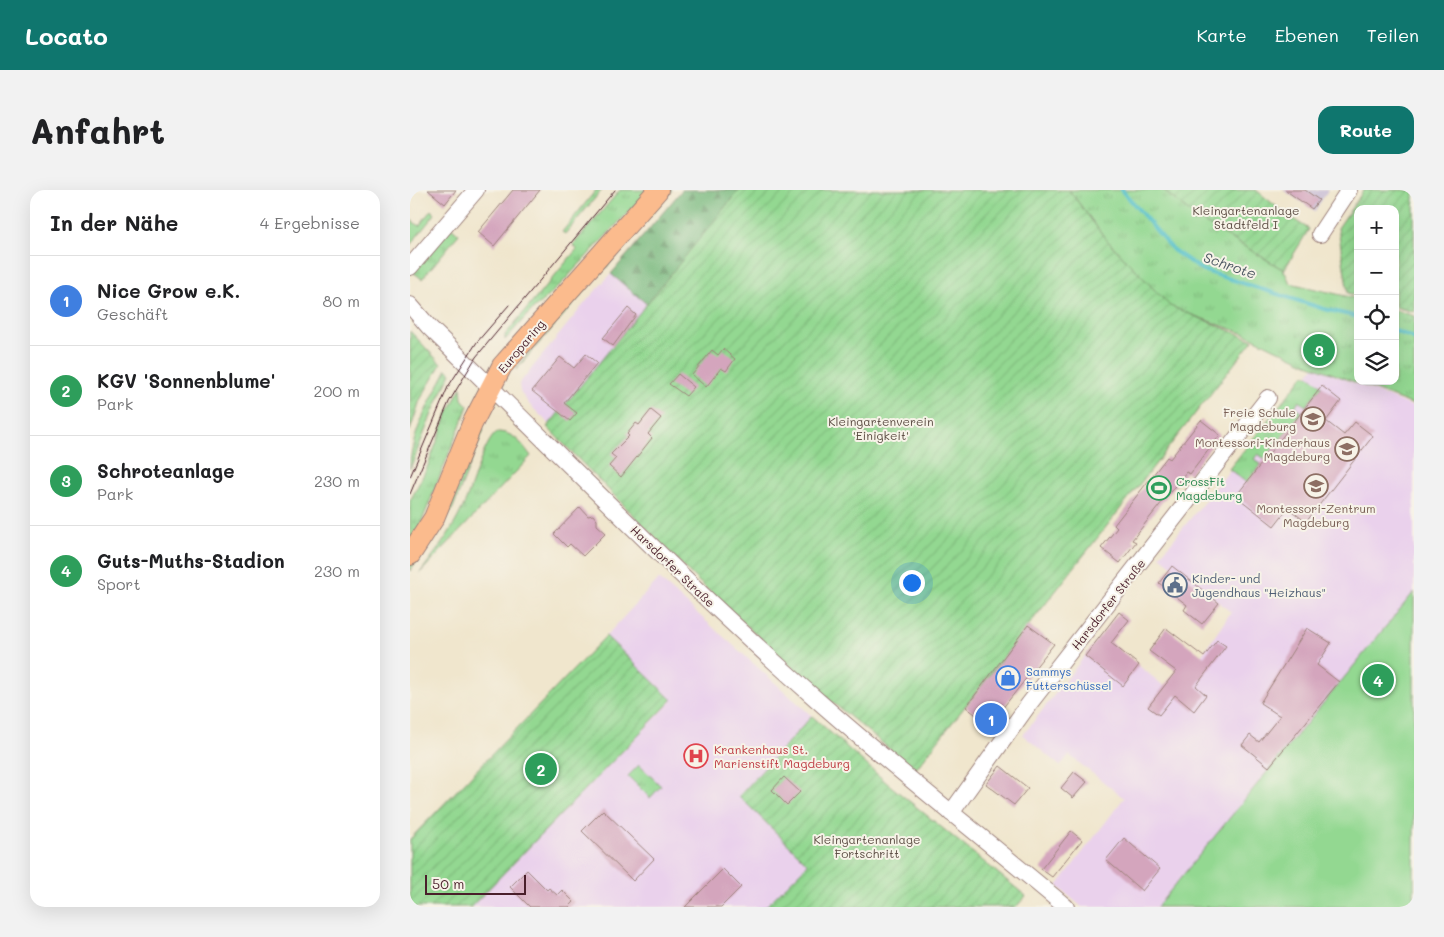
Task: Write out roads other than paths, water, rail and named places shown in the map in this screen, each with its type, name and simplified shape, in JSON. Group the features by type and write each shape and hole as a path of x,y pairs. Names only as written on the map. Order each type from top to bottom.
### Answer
{"main road":[{"name":"Europaring","path":"410,555 434,518 461,448 502,366 658,190"}],"street":[{"path":"410,267 476,190"},
{"path":"1320,234 1349,190"},
{"name":"Harsdorfer Straße","path":"410,304 490,387 746,636 817,700 1066,907"},
{"name":"Harsdorfer Straße","path":"951,813 1029,704 1268,398"}],"waterway":[{"name":"Schrote","path":"1122,190 1173,250 1202,270 1324,309 1354,316"},
{"name":"Schrote","path":"1399,332 1414,338"}],"tram line":[{"path":"410,494 449,402 476,357 615,190"},
{"path":"410,477 448,387 477,342 509,305"}],"place":[{"name":"Schroteanlage","path":"1319,350"},
{"name":"Freie Schule Magdeburg","path":"1313,419"},
{"name":"Montessori-Kinderhaus Magdeburg","path":"1347,449"},
{"name":"Montessori-Zentrum Magdeburg","path":"1316,486"},
{"name":"CrossFit Magdeburg","path":"1159,488"},
{"name":"Kinder- und Jugendhaus \"Heizhaus\"","path":"1175,585"},
{"name":"Sammys Futterschüssel","path":"1008,678"},
{"name":"Guts-Muths-Stadion","path":"1378,680"},
{"name":"Nice Grow e.K.","path":"991,719"},
{"name":"Krankenhaus St. Marienstift Magdeburg","path":"696,756"},
{"name":"KGV 'Sonnenblume'","path":"541,769"}],"park label":[{"name":"Kleingartenanlage Stadtfeld I","path":"1246,217"},
{"name":"Kleingartenverein 'Einigkeit'","path":"881,428"},
{"name":"Kleingartenanlage Fortschritt","path":"867,846"}]}
